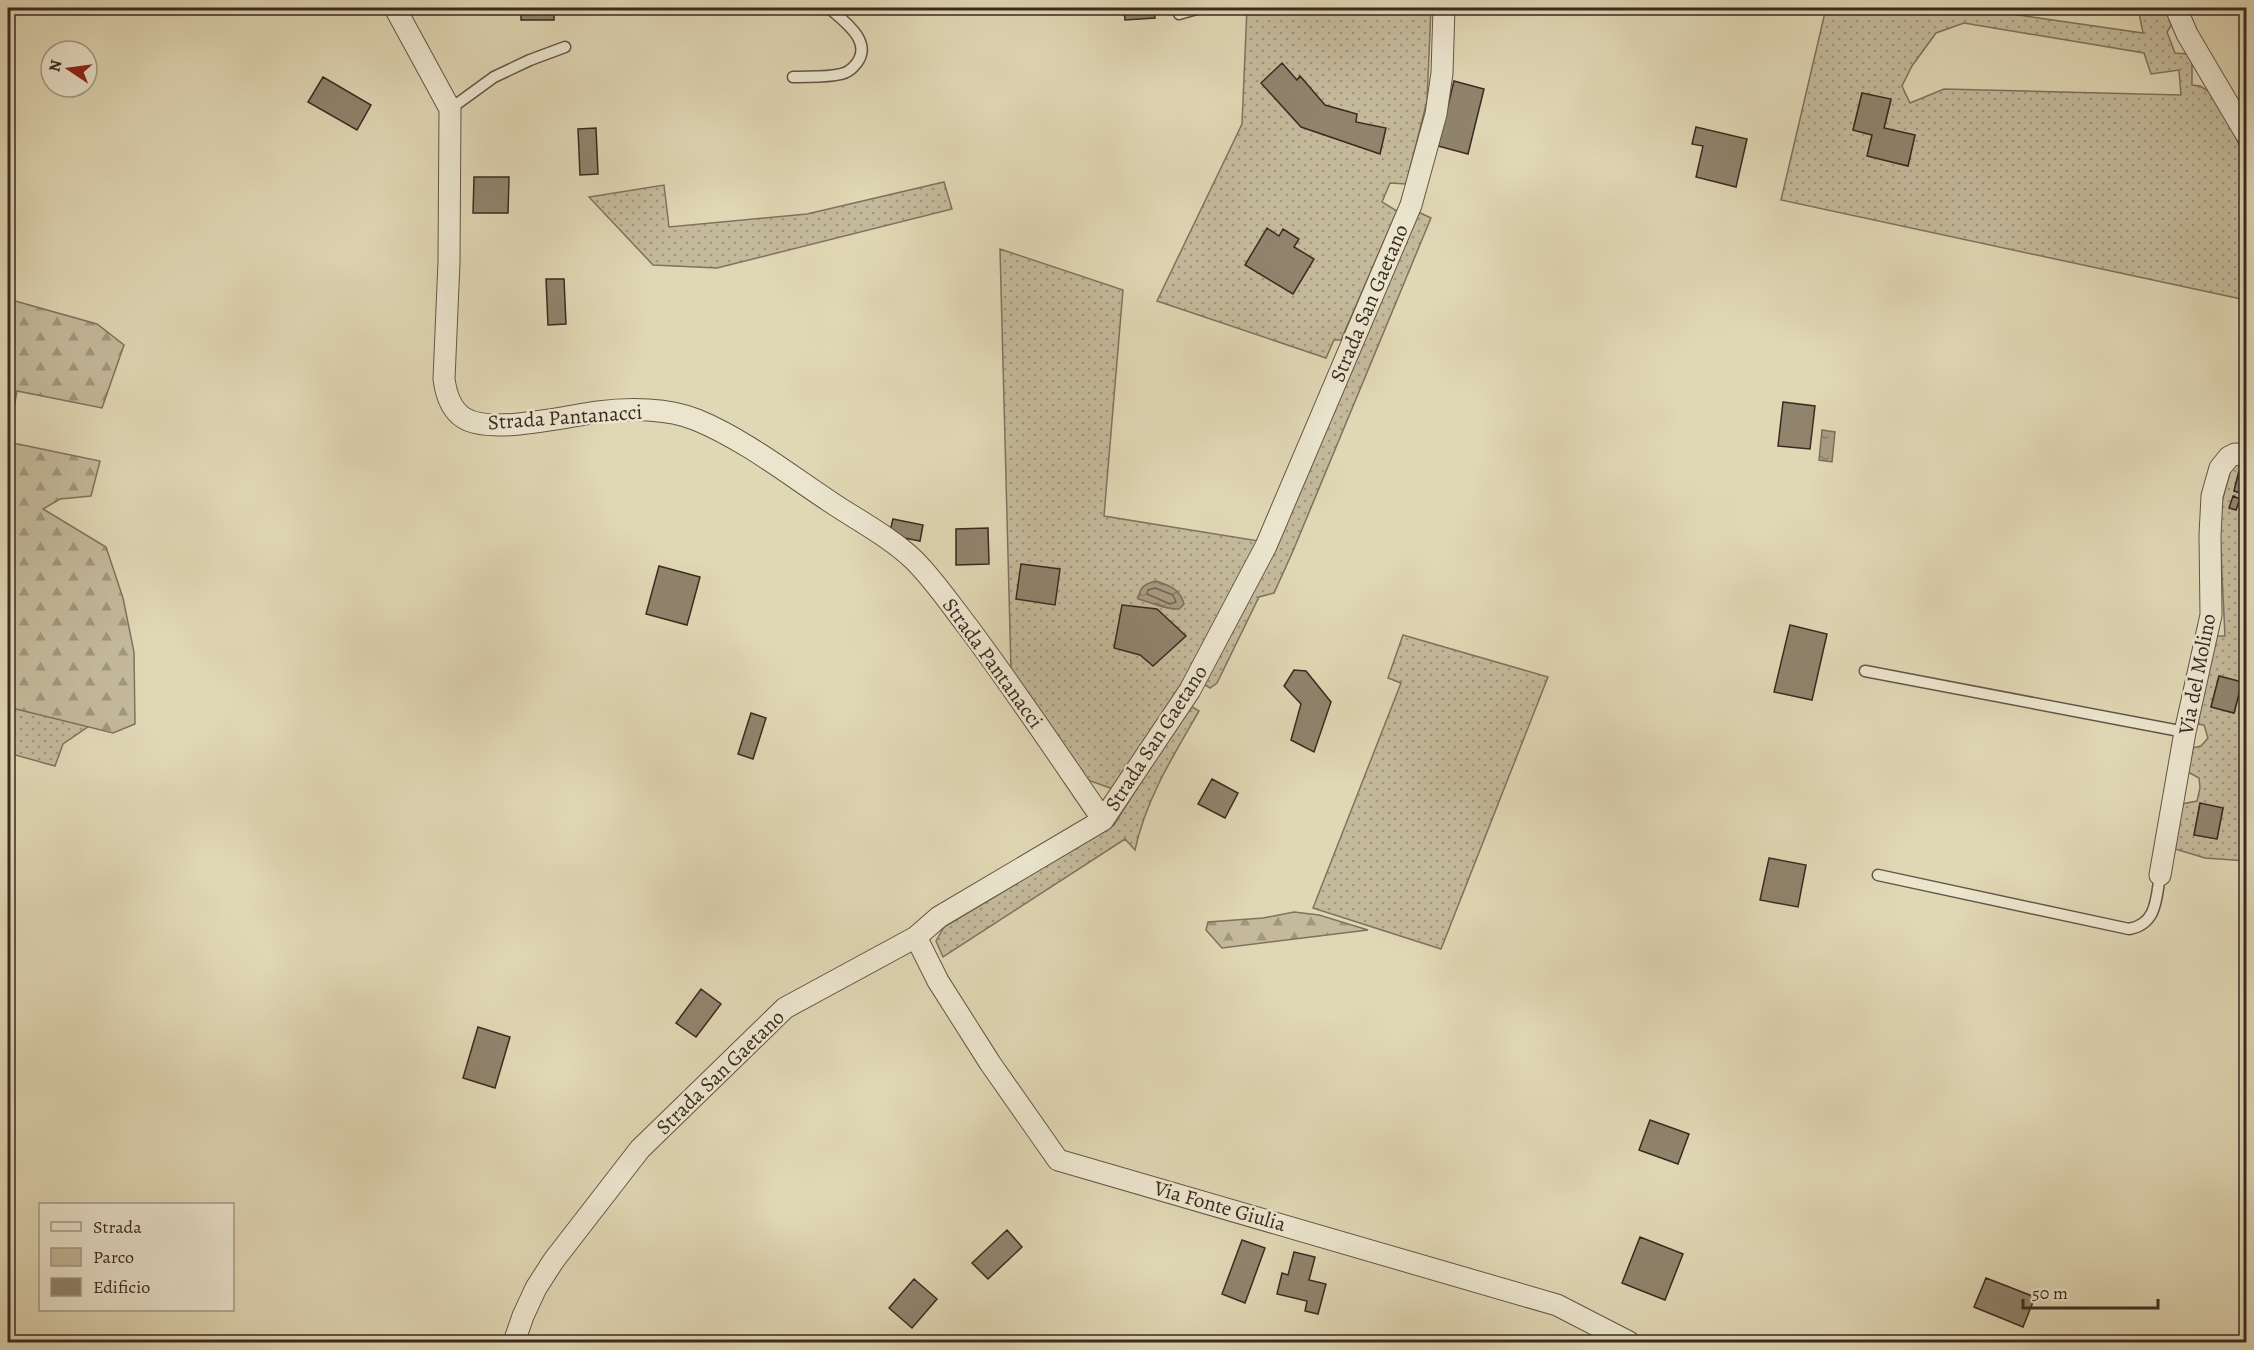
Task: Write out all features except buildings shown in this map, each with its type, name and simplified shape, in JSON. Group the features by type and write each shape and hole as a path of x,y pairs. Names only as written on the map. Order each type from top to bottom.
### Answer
{"street":[{"name":"Strada Pantanacci","path":"395,8 450,109 449,262 444,379 447,396 455,410 464,418 476,423 501,424 600,412 668,413 694,419 749,448 913,559 982,646 1103,820"},
{"name":"Strada San Gaetano","path":"514,1342 536,1288 640,1149 786,1008 916,937 939,917 1103,820 1190,690 1266,546 1411,205 1436,114 1442,73 1444,8"},
{"path":"2176,8 2187,34 2247,134"},
{"name":"Via del Molino","path":"2160,875 2185,732 2211,615 2212,496 2224,462 2235,454 2247,455"},
{"name":"Via Fonte Giulia","path":"916,937 938,981 990,1063 1058,1160 1557,1305 1629,1342"}],"lane":[{"path":"793,77 842,74 852,69 861,58 858,36 829,8"},
{"path":"1179,14 1200,8"},
{"path":"450,109 494,77 565,47"},
{"path":"1865,671 2185,732"},
{"path":"1878,875 2129,929 2140,927 2147,921 2154,909 2160,875"}],"green space":[{"path":"1247,8 1431,8 1427,101 1406,184 1390,183 1382,202 1397,211 1341,340 1334,340 1326,358 1157,301 1242,124"},
{"path":"1826,8 1969,8 2143,33 2138,8 2168,8 2172,24 2167,32 2175,53 2188,54 2192,58 2192,85 2200,86 2218,97 2243,154 2246,175 2246,300 1781,200","holes":["1964,23 2144,53 2151,74 2179,70 2181,95 1944,89 1910,103 1902,86 1912,66 1936,33","1862,93 1891,100 1884,128 1915,135 1908,166 1868,156 1872,135 1853,130"]},
{"path":"944,182 952,209 717,268 653,265 589,197 664,185 669,227 807,214"},
{"path":"1416,211 1431,218 1293,551 1274,593 1259,597 1217,683 1210,688 1202,683"},
{"path":"1000,249 1123,290 1104,516 1259,541 1182,684 1113,789 1082,778 1011,670"},
{"path":"8,299 97,324 124,345 102,408 17,391 8,439 8,355 13,332 8,333"},
{"path":"8,442 100,461 91,496 60,499 43,509 106,547 123,598 134,652 135,724 113,733 8,707"},
{"path":"2233,462 2246,464 2246,473 2239,471 2234,491 2246,495 2246,861 2205,858 2175,849 2182,804 2197,801 2200,788 2199,778 2188,772 2192,748 2201,746 2208,738 2204,725 2197,724 2215,636 2225,636 2219,512","holes":["2219,676 2242,682 2234,713 2211,707","2200,804 2223,808 2217,839 2194,835"]},
{"path":"1403,635 1548,677 1441,949 1313,908 1401,683 1388,678"},
{"path":"1189,705 1199,711 1153,795 1135,850 1125,839 943,957 936,941 944,927 1114,825"},
{"path":"8,707 89,726 63,744 55,766 8,753"},
{"path":"1294,912 1319,915 1368,930 1222,948 1206,930 1208,922 1263,918"}],"water":[{"path":"1822,430 1835,432 1832,462 1819,460"},
{"path":"1156,581 1177,591 1184,604 1179,609 1163,607 1138,599 1143,587"}]}
